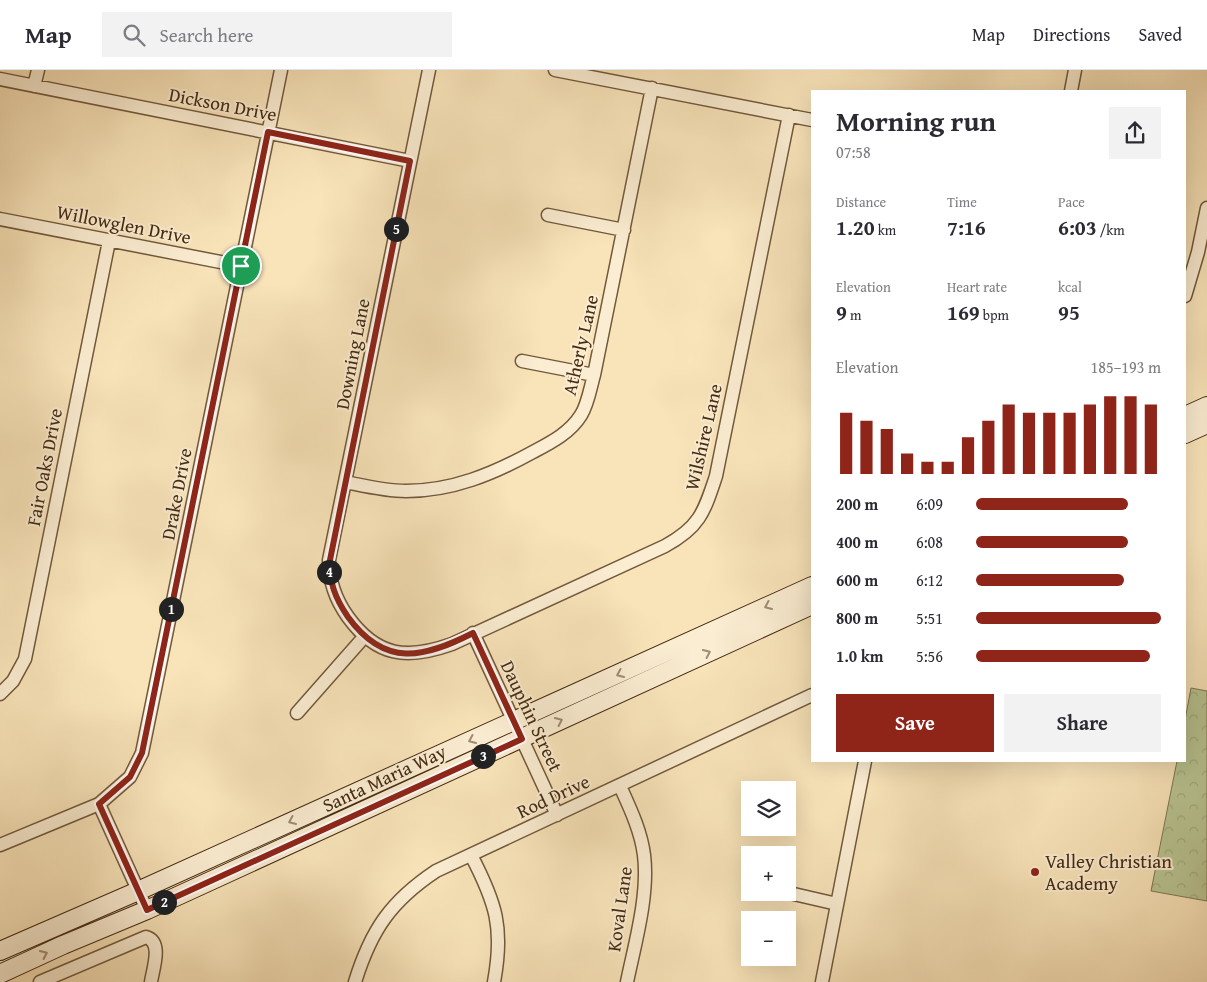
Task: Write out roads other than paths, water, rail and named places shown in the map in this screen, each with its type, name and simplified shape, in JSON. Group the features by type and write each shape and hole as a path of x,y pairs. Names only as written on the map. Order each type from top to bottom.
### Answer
{"main road":[{"path":"1186,416 1207,406"},
{"path":"1186,434 1207,424"},
{"name":"Santa Maria Way","path":"0,951 138,891 811,586"},
{"name":"Santa Maria Way","path":"0,974 147,910 811,605"}],"street":[{"path":"34,86 38,70"},
{"name":"Drake Drive","path":"0,846 99,804 130,777 142,753 281,70"},
{"name":"Downing Lane","path":"364,637 342,609 329,577 330,560 429,70"},
{"path":"555,70 811,120"},
{"path":"1071,90 1075,70"},
{"name":"Dickson Drive","path":"0,79 410,161"},
{"name":"Atherly Lane","path":"345,482 404,491 432,490 461,484 506,468 555,440 580,417 586,406 594,375 652,88"},
{"name":"Wilshire Lane","path":"364,637 381,648 399,653 415,653 438,648 666,546 682,537 696,525 706,508 716,476 790,116"},
{"path":"1186,293 1198,252 1207,208"},
{"path":"548,215 624,230"},
{"name":"Willowglen Drive","path":"0,218 241,266"},
{"name":"Fair Oaks Drive","path":"0,694 13,681 25,659 109,241"},
{"path":"522,361 594,375"},
{"name":"Dauphin Street","path":"473,633 557,815"},
{"path":"297,714 364,637"},
{"name":"Rod Drive","path":"355,982 367,951 384,917 418,883 471,855 811,695"},
{"path":"822,982 865,762"},
{"name":"Koval Lane","path":"620,786 634,817 644,856 645,882 627,982"},
{"path":"99,804 147,910"},
{"path":"471,855 485,881 496,916 499,937 494,982"},
{"path":"796,895 837,904"},
{"path":"40,982 146,936 152,938 155,943 156,952 151,982"}],"place":[{"name":"Valley Christian Academy","path":"1035,872"}]}
